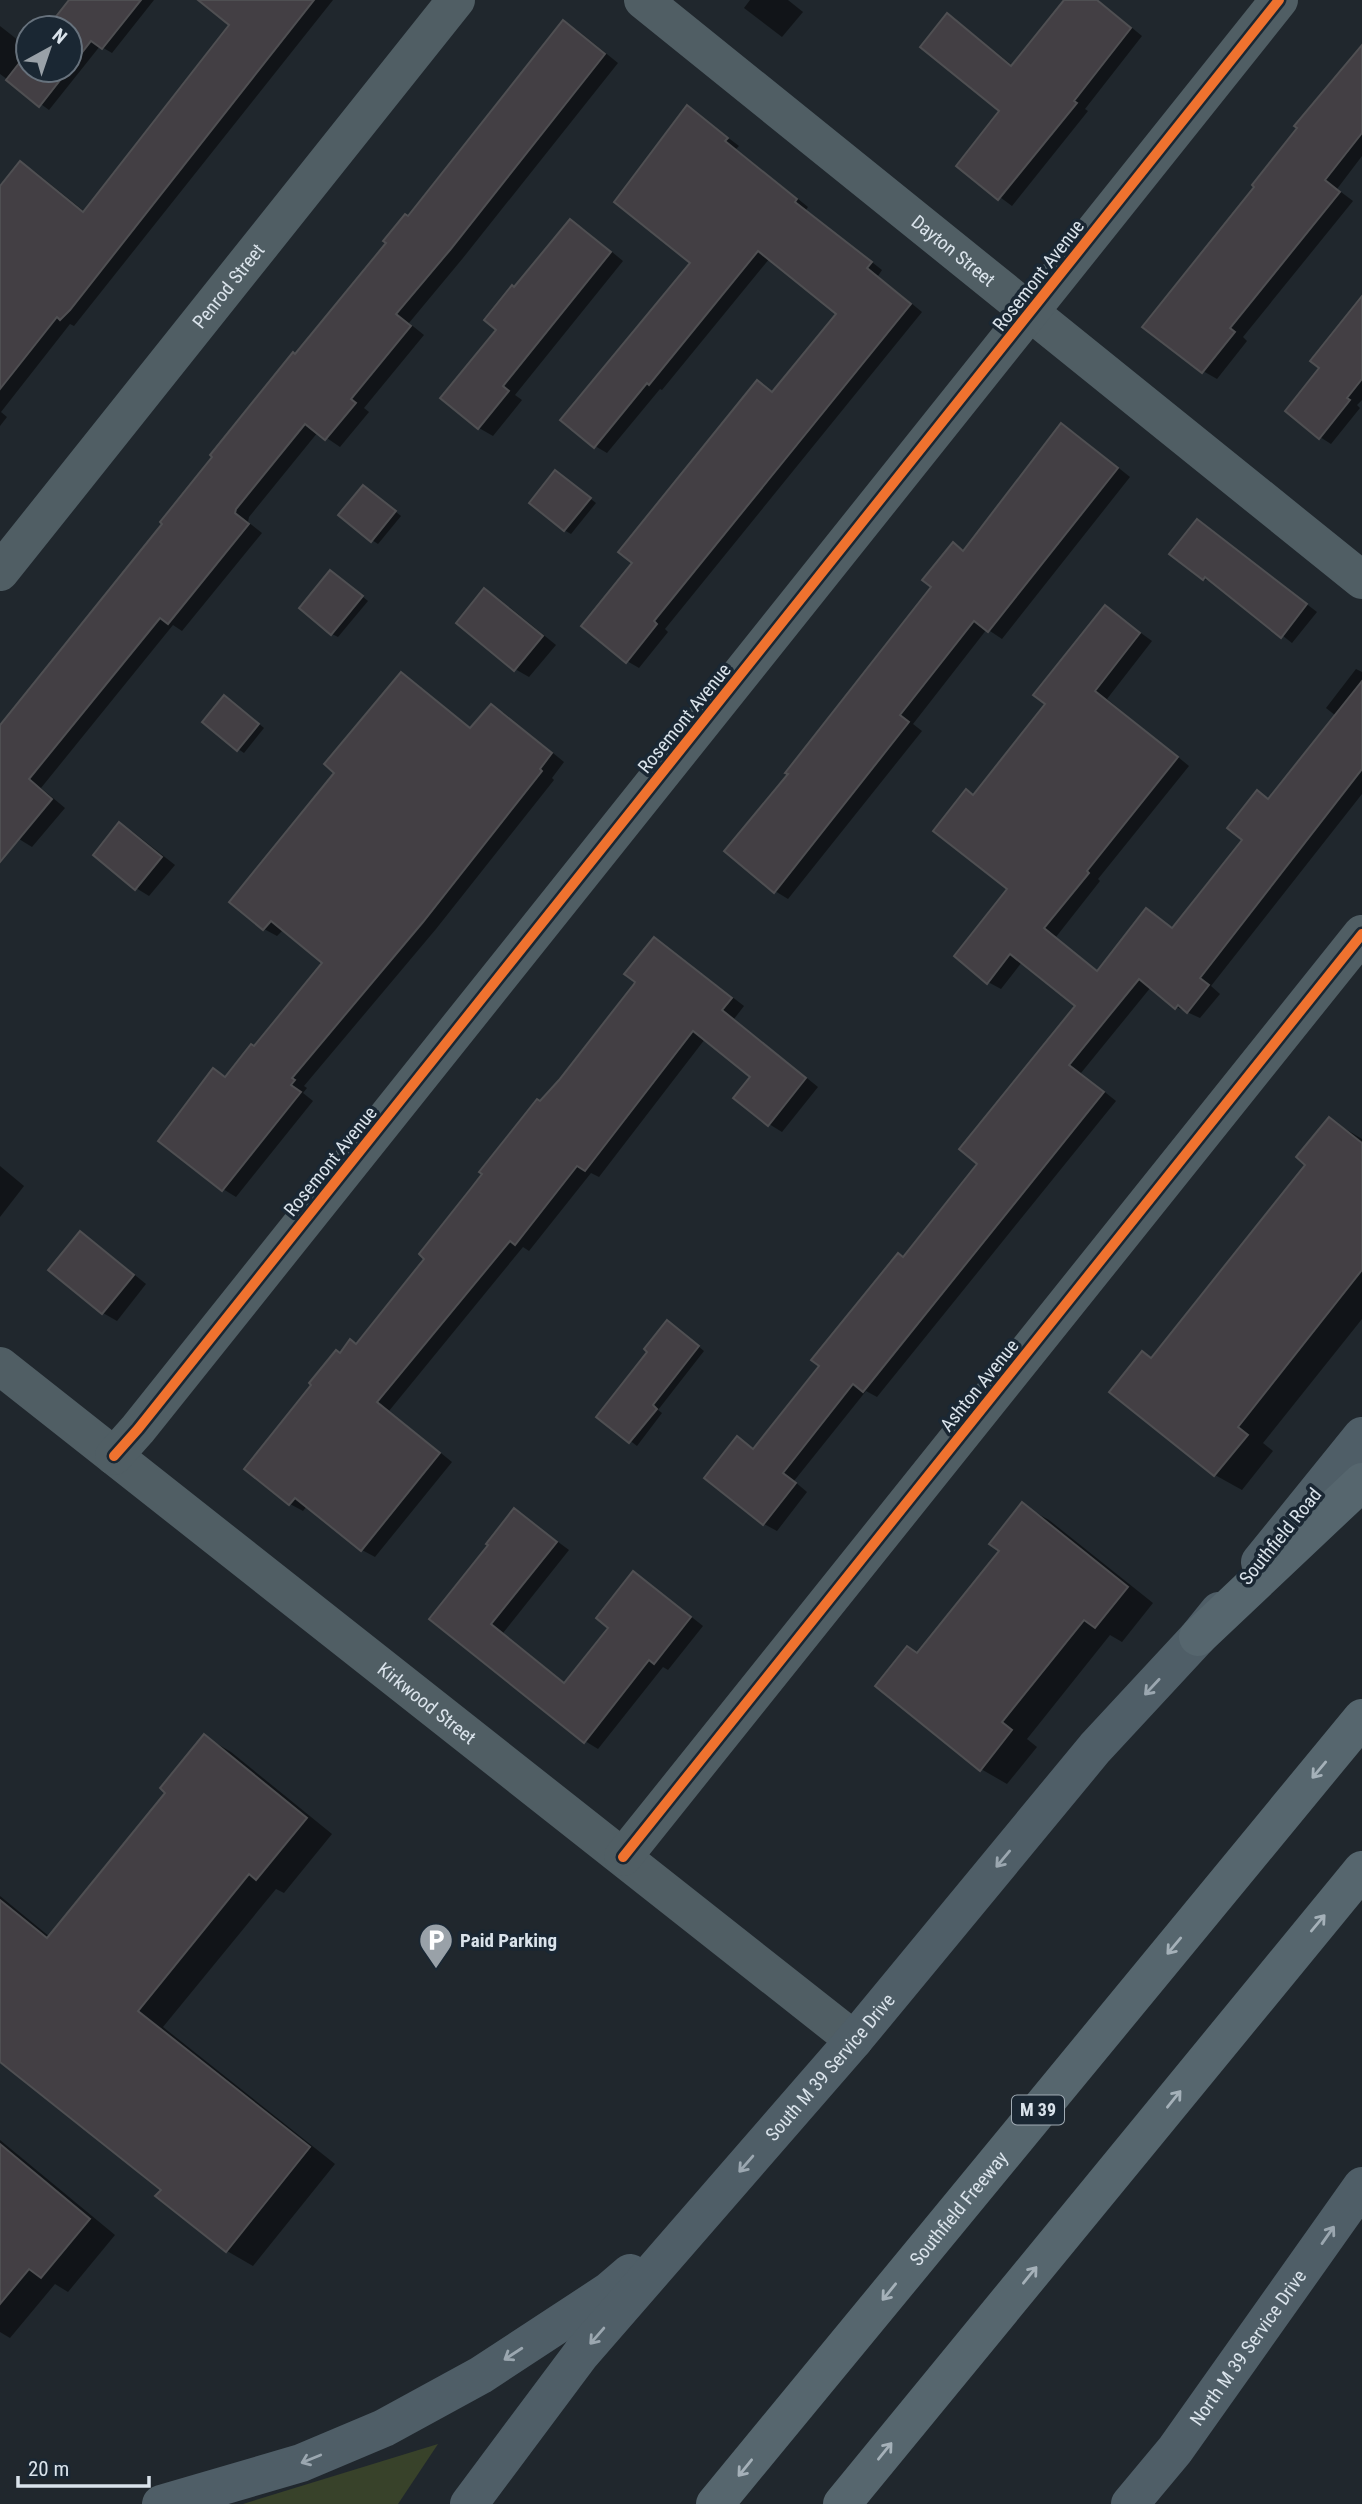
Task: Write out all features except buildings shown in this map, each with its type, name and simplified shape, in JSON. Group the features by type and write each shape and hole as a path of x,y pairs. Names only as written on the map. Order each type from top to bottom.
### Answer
{"highway":[{"path":"1198,1637 1362,1482"},
{"name":"Southfield Freeway","path":"716,2504 1362,1718"},
{"path":"842,2504 1362,1870"}],"main road":[{"name":"Southfield Road","path":"1198,1637 1362,1436"},
{"name":"South M 39 Service Drive","path":"469,2504 582,2354 855,2040 1095,1748 1198,1637"},
{"name":"North M 39 Service Drive","path":"1130,2504 1175,2450 1362,2186"},
{"path":"162,2504 301,2463 384,2428 481,2375 609,2291 704,2211"},
{"path":"1137,2504 1175,2450"}],"street":[{"name":"Penrod Street","path":"0,572 456,0"},
{"name":"Dayton Street","path":"643,0 1362,580"},
{"name":"Rosemont Avenue","path":"114,1455 138,1429 1279,0"},
{"name":"Ashton Avenue","path":"623,1857 1362,934"},
{"name":"Kirkwood Street","path":"0,1366 855,2040"}],"green space":[{"path":"438,2444 398,2504 243,2504"}],"cycle path":[{"path":"114,1456 1279,0"},
{"path":"623,1857 1362,934"}],"place":[{"name":"Paid Parking","path":"436,1970"}]}
